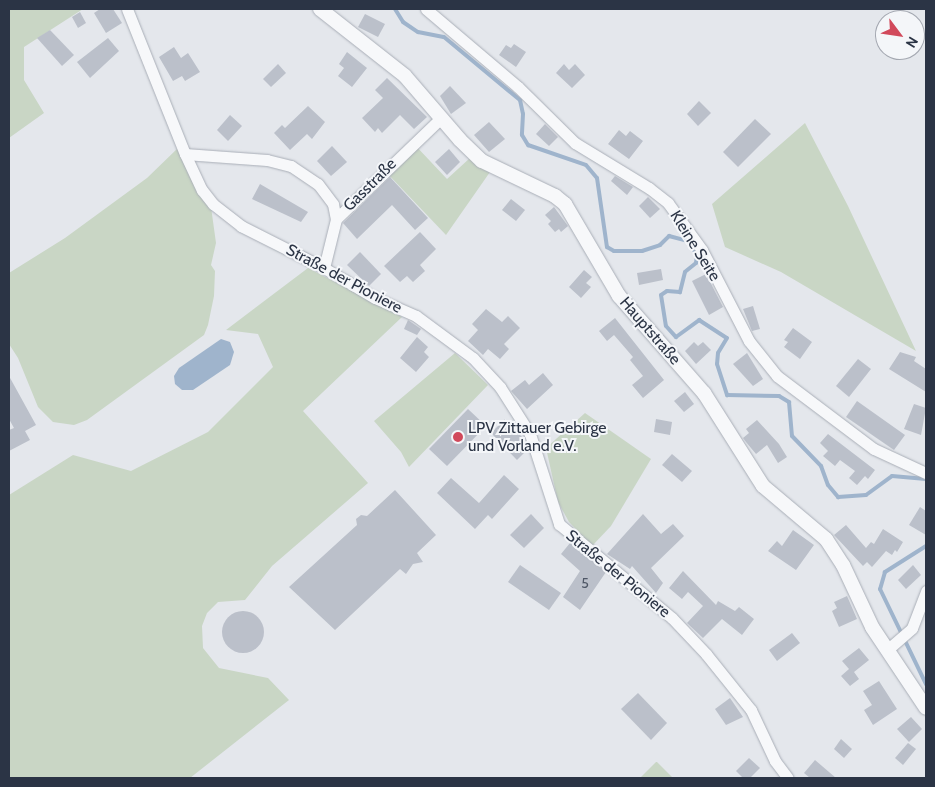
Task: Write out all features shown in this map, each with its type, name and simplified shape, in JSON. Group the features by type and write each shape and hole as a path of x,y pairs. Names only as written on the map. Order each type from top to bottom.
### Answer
{"street":[{"name":"Straße der Pioniere","path":"128,9 185,154 202,190 224,214 241,226 324,268 375,298 434,326 486,371 530,434 559,524 672,618 706,654 751,710 775,761 788,778"},
{"name":"Hauptstraße","path":"320,9 405,76 441,118 482,161 556,196 565,204 619,296 704,393 763,486 826,539 926,708"},
{"name":"Kleine Seite","path":"426,9 518,87 575,143 649,188 668,203 702,250 749,341 777,376 858,439 926,473"},
{"name":"Gasstraße","path":"324,268 336,219 441,118"},
{"path":"185,154 267,160 291,166 318,184 326,194 336,219"},
{"path":"891,646 912,628 926,591"}],"green space":[{"path":"9,9 83,9 24,47 24,80 44,113 9,138"},
{"path":"805,123 848,206 916,351 781,272 725,247 712,204"},
{"path":"414,144 447,179 470,158 490,172 446,235 385,171"},
{"path":"178,148 211,207 216,243 211,265 215,271 214,296 204,335 87,420 74,425 53,422 38,407 18,358 9,344 9,273 65,238 147,178"},
{"path":"308,268 402,317 303,411 368,483 272,566 245,600 218,602 207,613 202,626 203,648 219,668 268,678 289,700 190,778 9,778 9,495 73,455 131,471 208,432 273,367 258,334 226,330"},
{"path":"455,353 488,385 409,467 401,452 374,421"},
{"path":"585,413 651,459 611,526 592,546 569,522 558,502 546,448"},
{"path":"657,762 673,778 640,778"}],"water":[{"path":"221,339 230,342 234,352 230,365 193,390 182,390 175,384 174,376 179,368"}],"building":[{"path":"100,9 113,9 122,23 106,33 94,13"},
{"path":"80,12 86,23 78,28 72,17"},
{"path":"365,14 385,24 378,37 358,27"},
{"path":"50,30 74,55 62,66 37,38"},
{"path":"108,38 119,51 90,78 77,62"},
{"path":"514,44 526,52 516,67 499,55 506,45 511,48"},
{"path":"174,47 181,58 188,53 200,72 185,81 182,76 173,81 159,57"},
{"path":"347,52 367,68 352,87 338,76 344,68 339,64"},
{"path":"278,64 286,73 271,87 263,79"},
{"path":"564,64 569,70 575,64 585,75 572,88 556,73"},
{"path":"387,78 427,117 414,129 400,115 382,133 378,128 375,132 362,118 383,98 375,90"},
{"path":"450,86 466,103 451,114 440,96"},
{"path":"699,101 711,113 698,126 687,114"},
{"path":"308,106 325,122 312,139 307,134 290,150 274,133 282,125 285,128"},
{"path":"230,115 242,126 228,141 217,130"},
{"path":"755,119 771,134 738,167 723,152"},
{"path":"489,122 505,139 489,152 474,135"},
{"path":"545,124 558,137 549,146 536,134"},
{"path":"619,130 626,136 630,131 643,141 629,159 608,144"},
{"path":"332,146 347,162 331,176 317,161"},
{"path":"449,149 460,162 447,175 435,162"},
{"path":"615,176 633,187 627,195 611,181"},
{"path":"390,177 428,218 415,230 392,205 357,239 343,223"},
{"path":"260,184 308,212 301,222 252,199"},
{"path":"648,197 660,209 650,218 639,206"},
{"path":"511,199 525,210 516,221 502,210"},
{"path":"554,207 568,226 561,232 559,229 555,232 548,224 551,221 545,215"},
{"path":"420,232 436,249 420,265 425,271 413,282 407,276 400,282 384,266"},
{"path":"360,252 381,274 369,286 347,265"},
{"path":"661,269 663,280 639,285 637,273"},
{"path":"584,270 592,277 586,283 591,287 581,298 569,287"},
{"path":"706,274 723,307 709,315 692,281"},
{"path":"753,306 760,329 752,331 743,309"},
{"path":"486,309 502,322 508,316 520,328 504,344 509,349 500,359 488,349 483,355 468,341 478,330 472,324"},
{"path":"615,318 664,380 643,398 632,385 643,376 630,360 633,357 614,335 607,341 599,331"},
{"path":"408,320 421,329 417,335 404,329"},
{"path":"793,328 812,342 800,359 784,347 788,342 784,340"},
{"path":"417,337 428,347 424,352 429,357 416,372 400,358"},
{"path":"694,342 698,346 703,342 711,350 696,364 685,351"},
{"path":"900,352 916,357 914,361 926,369 926,392 889,369"},
{"path":"747,353 763,379 753,386 733,364"},
{"path":"858,359 871,369 849,397 836,386"},
{"path":"543,373 553,385 527,409 511,391 525,380 529,385"},
{"path":"9,376 36,425 25,431 30,440 9,451 9,430 14,428 9,419"},
{"path":"685,392 694,404 684,412 674,401"},
{"path":"857,401 905,435 894,450 846,417"},
{"path":"914,404 926,408 921,435 904,429"},
{"name":"LPV Zittauer Gebirge und Vorland e.V.","path":"468,409 486,426 447,466 429,449"},
{"path":"505,419 523,438 527,450 517,460 491,433"},
{"path":"656,419 672,422 670,435 654,432"},
{"path":"757,420 779,444 787,457 778,463 767,445 756,454 743,438 749,433 746,429"},
{"path":"828,434 875,470 868,479 865,476 857,485 849,478 855,471 840,460 835,466 823,456 828,451 820,443"},
{"path":"672,454 692,471 682,482 662,465"},
{"path":"504,475 519,489 492,519 488,515 475,529 437,493 451,478 479,503"},
{"path":"395,490 436,535 417,553 423,562 413,564 406,574 400,569 335,630 289,587 357,525 356,519 361,515 367,516"},
{"path":"920,507 926,511 926,535 909,525"},
{"path":"531,514 544,528 524,548 510,535"},
{"path":"643,514 661,534 673,524 684,536 651,568 663,583 656,593 632,566 630,569 607,554"},
{"path":"846,525 866,548 871,542 874,544 883,529 903,542 897,552 895,550 892,555 886,551 872,567 867,562 863,566 834,535"},
{"path":"793,530 814,545 796,570 768,551 777,541 782,546"},
{"path":"570,543 606,572 580,610 563,597 580,571 561,554"},
{"path":"520,565 561,593 549,610 508,582"},
{"path":"913,565 921,575 906,589 898,580"},
{"path":"683,571 716,605 718,601 735,611 739,607 754,619 742,635 722,619 703,638 687,623 703,606 688,592 682,599 669,588"},
{"path":"847,596 857,619 839,627 832,611 837,608 834,602"},
{"path":"239,611 247,611 258,617 264,632 258,647 247,653 239,653 228,647 222,636 222,628 228,617"},
{"path":"792,633 800,643 777,661 769,650"},
{"path":"859,648 869,660 854,672 859,679 850,686 841,676 849,669 842,661"},
{"path":"879,681 897,709 873,725 864,710 872,705 863,691"},
{"path":"638,693 667,723 651,740 621,709"},
{"path":"730,698 743,717 726,725 715,709"},
{"path":"911,717 922,729 909,742 897,729"},
{"path":"841,739 852,749 844,758 834,749"},
{"path":"908,743 916,749 903,765 895,758"},
{"path":"749,758 760,768 750,778 743,778 736,771"},
{"path":"815,760 836,778 810,778 804,773"}],"waterway":[{"path":"395,9 403,22 418,32 444,37 520,100 523,114 522,135 528,145 586,165 597,178 607,247 614,251 642,251 660,245 669,236 688,241 697,255 696,263 685,272 680,292 667,291 661,295 666,326 676,337 699,320 727,338 718,353 717,364 727,395 779,396 789,402 792,436 821,466 828,485 838,497 866,495 892,476 926,479"},
{"path":"926,546 885,572 880,589 926,684"}],"place":[{"name":"LPV Zittauer Gebirge und Vorland e.V.","path":"458,437"}]}
